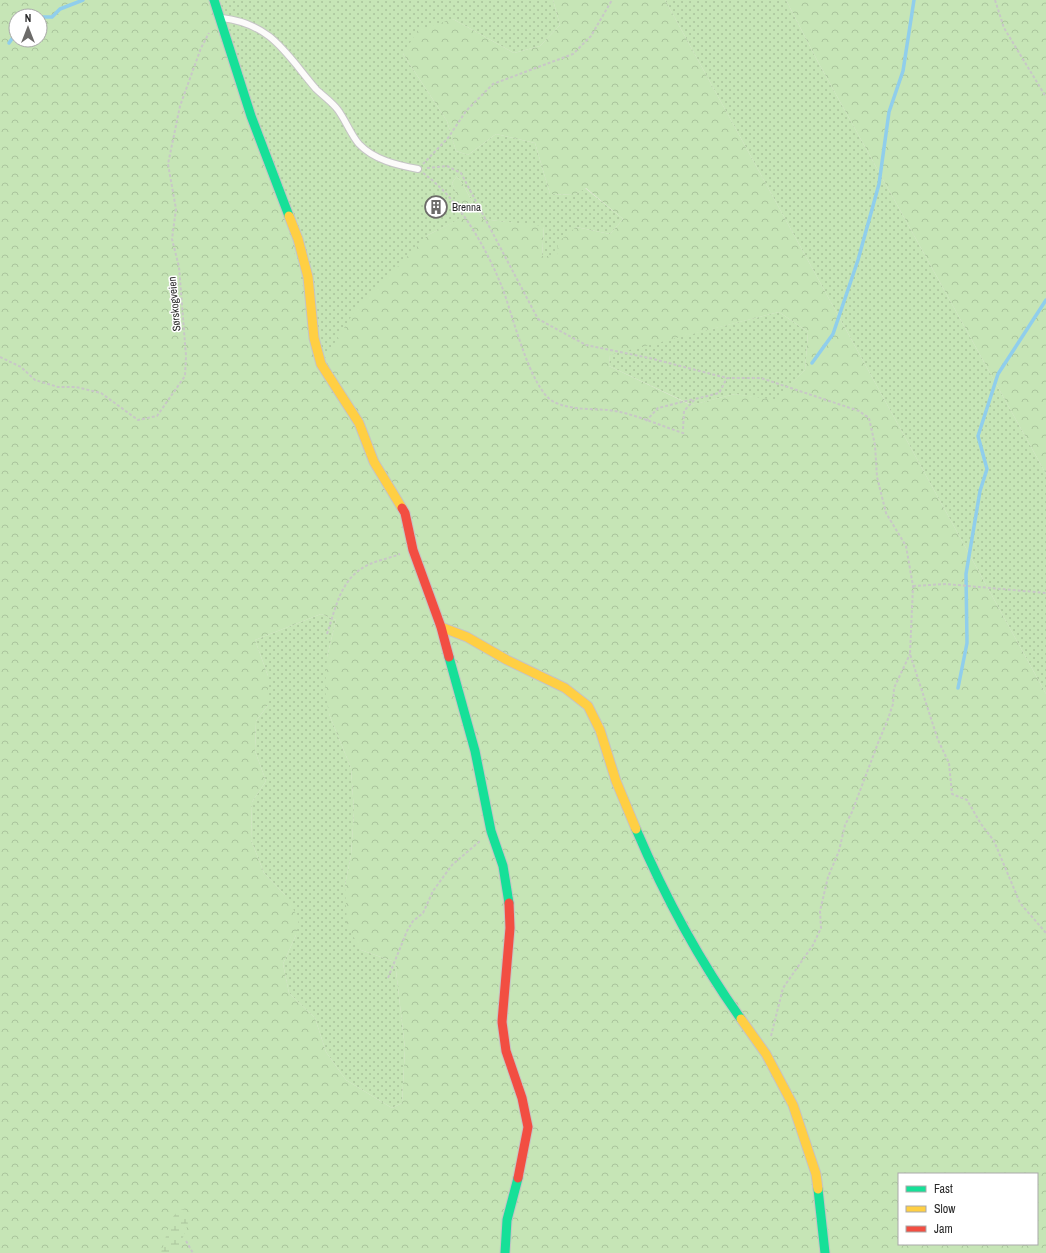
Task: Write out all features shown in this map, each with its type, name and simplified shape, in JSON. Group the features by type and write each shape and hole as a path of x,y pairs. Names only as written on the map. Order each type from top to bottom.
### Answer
{"street":[{"path":"214,0 218,17 251,116 298,239 308,277 314,338 321,364 359,423 374,462 405,513 413,550 441,627 475,751 491,831 502,866 509,896 510,928 502,1022 506,1051 522,1098 528,1127 523,1158 507,1220 505,1253"},
{"path":"441,627 467,637 508,660 565,688 588,706 600,730 616,782 658,880 685,933 718,987 766,1054 793,1106 816,1174 821,1203 825,1253"}],"lane":[{"path":"218,17 235,20 266,32 288,53 317,89 337,109 359,144 380,158 397,165 418,169"}],"path":[{"path":"418,169 448,138 466,111 493,84 573,54 591,36 612,0"},
{"path":"995,0 1004,28 1046,97"},
{"name":"Sørskogveien","path":"0,357 21,367 35,380 58,387 76,387 101,393 138,420 157,416 185,376 186,356 179,267 172,239 176,209 168,164 180,106 201,48 218,17"},
{"path":"418,169 447,166 461,173 538,319 586,345 649,358 727,378 761,378 782,384 805,394 860,411 869,418 875,445 878,477 886,513 906,546 913,586 910,654 938,740 949,763 952,794 967,800 981,824 994,841 1020,903 1046,933"},
{"path":"418,169 438,184 454,202 479,242 502,287 524,355 542,390 553,401 582,409 619,412 686,434"},
{"path":"646,421 658,408 719,392 727,378"},
{"path":"684,429 684,411 695,399"},
{"path":"327,634 338,599 347,580 356,571 370,564 413,550"},
{"path":"913,586 946,584 1046,593"},
{"path":"766,1054 783,988 813,945 821,928 820,911 826,884 839,851 845,825 852,812 888,719 894,688 910,654"},
{"path":"388,978 407,931 413,921 423,913 432,891 452,865 491,831"},
{"path":"186,1241 193,1253"}],"green space":[{"path":"0,0 214,0 278,187 322,363 354,312 428,235 465,216 452,183 457,176 482,219 544,226 542,256 557,256 558,242 576,227 610,234 623,219 586,188 574,195 550,194 535,143 496,134 468,155 456,151 447,121 403,54 418,30 453,19 514,53 540,46 560,25 553,0 665,0 1046,694 1046,1253 0,1253","holes":["779,312 808,332 805,370 775,400 735,394 691,405 609,366 610,355","321,614 336,620 327,657 325,690 329,714 351,768 354,812 351,855 345,885 347,925 361,950 395,962 405,1048 402,1103 392,1108 346,1080 326,1052 315,1018 289,993 283,964 296,935 299,919 285,895 264,873 251,840 252,802 266,781 255,751 256,721 268,705 268,676 255,640"]},
{"path":"214,0 553,0 560,25 540,46 514,53 453,19 403,54 447,121 456,151 468,155 496,134 535,143 550,194 574,195 585,188 623,219 610,234 576,227 557,256 542,256 544,227 482,219 457,176 452,183 466,216 428,235 321,364"},
{"path":"665,0 786,0 818,62 1046,474 1046,694"},
{"path":"786,0 1046,0 1046,474 818,62"},
{"path":"779,312 808,332 805,370 775,401 735,394 692,405 609,366 610,354"},
{"path":"321,614 336,620 327,657 329,714 351,768 354,812 351,855 345,885 361,950 395,962 405,1048 402,1103 392,1108 346,1080 326,1052 315,1018 289,993 283,964 296,935 285,895 264,873 251,840 252,802 266,781 255,751 256,721 268,705 268,676 255,640"},
{"path":"185,1209 188,1224 177,1253 161,1253 171,1219 179,1210"}],"building":[{"name":"Brenna","path":"436,198 443,213 436,216 428,201"}],"waterway":[{"path":"48,17 52,17 60,9 83,0"},
{"path":"812,363 833,334 858,260 879,184 889,112 903,71 914,0"},
{"path":"958,688 967,643 966,574 980,491 987,469 978,436 998,374 1046,300"}],"traffic: fast":[{"path":"214,0 251,116 289,216"},
{"path":"449,657 475,751 491,831 503,866 509,903"},
{"path":"636,829 683,927 711,974 741,1019"},
{"path":"505,1253 507,1220 518,1178"},
{"path":"818,1189 825,1253"}],"traffic: slow":[{"path":"289,216 298,239 308,277 314,338 321,364 359,423 374,462 402,508"},
{"path":"441,627 467,637 507,660 565,688 588,706 600,730 616,781 636,829"},
{"path":"741,1019 766,1054 793,1105 816,1174 818,1189"}],"traffic: jam":[{"path":"402,508 405,513 413,550 441,627 449,657"},
{"path":"509,903 510,928 502,1022 506,1051 522,1098 528,1127 518,1178"}],"place":[{"name":"Brenna","path":"436,207"}]}
